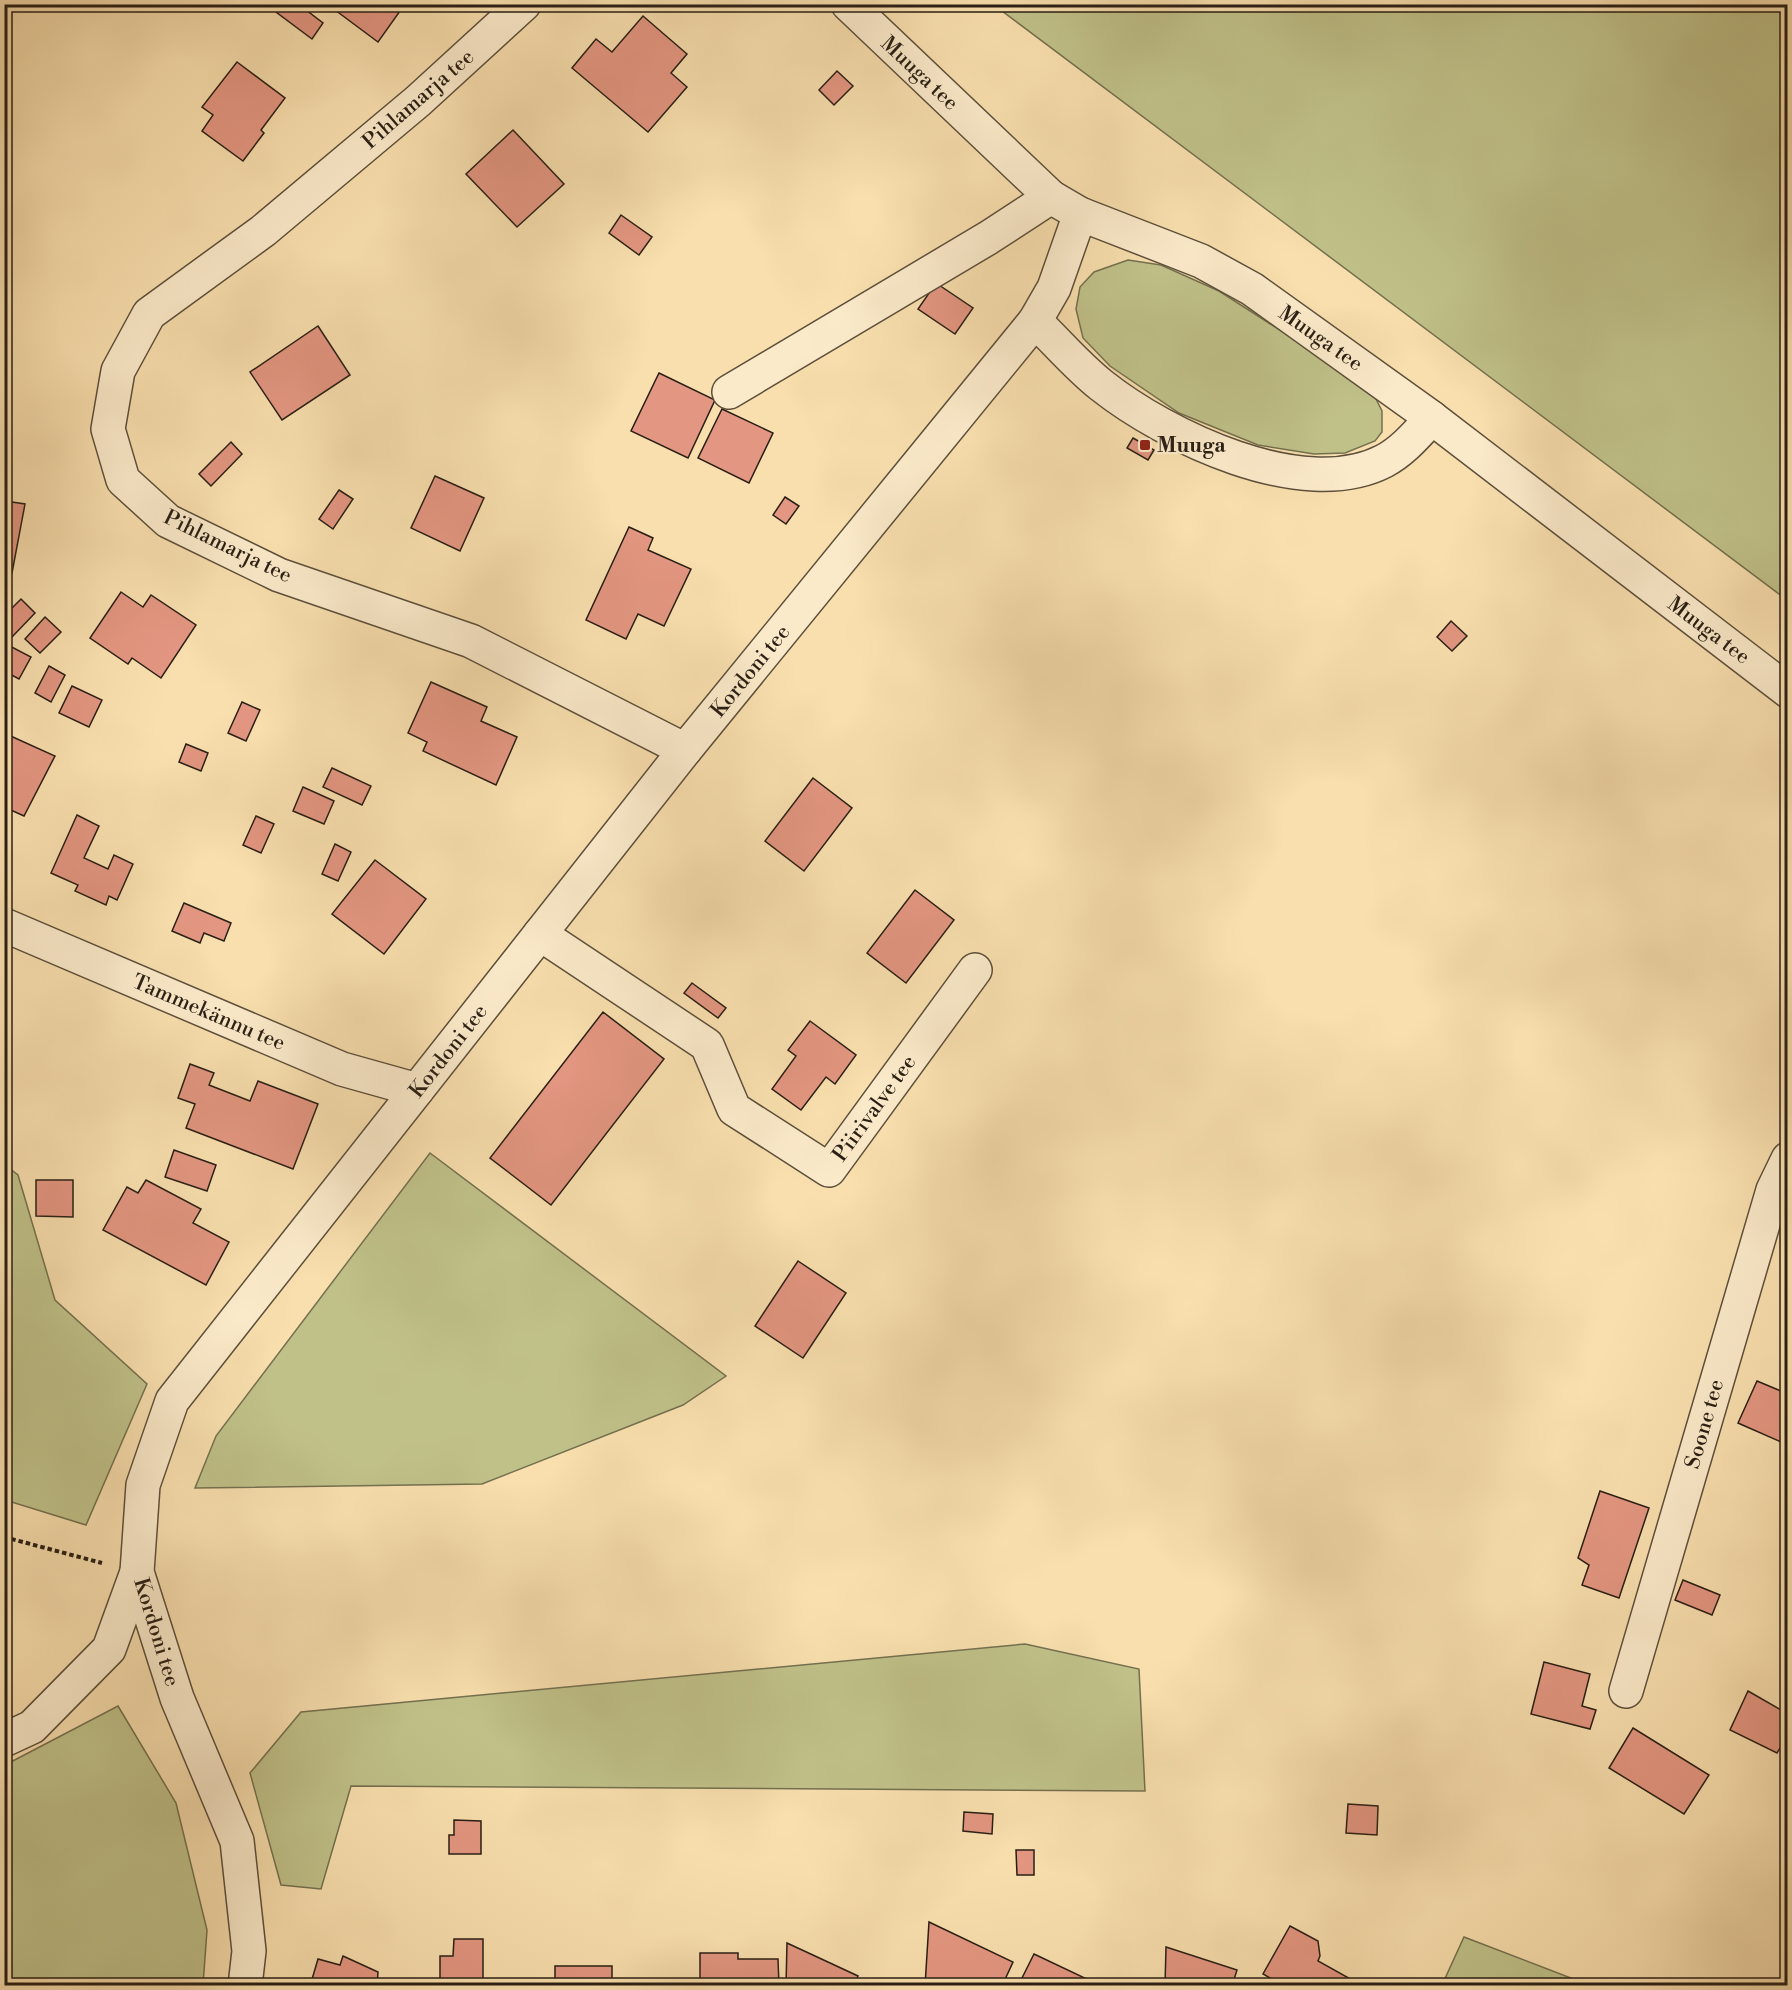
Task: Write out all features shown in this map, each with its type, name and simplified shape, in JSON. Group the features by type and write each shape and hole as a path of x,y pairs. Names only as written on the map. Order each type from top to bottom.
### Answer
{"street":[{"name":"Pihlamarja tee","path":"524,4 418,101 262,231 148,314 118,371 108,429 123,480 168,521 279,575 471,641 685,750"},
{"name":"Muuga tee","path":"848,4 1051,197 1080,214 1202,261 1252,289 1432,418 1788,691"},
{"path":"729,392 988,238 1051,197"},
{"name":"Kordoni tee","path":"245,1986 249,1951 237,1840 177,1698 137,1572 143,1485 172,1401 685,750 1035,321 1054,288 1080,214"},
{"path":"1035,321 1100,384 1156,423 1211,448 1267,466 1312,473 1349,472 1383,461 1408,445 1432,418"},
{"name":"Tammekännu tee","path":"4,925 342,1069 417,1090"},
{"name":"Piirivalve tee","path":"540,934 707,1045 734,1109 829,1170 975,970"},
{"name":"Soone tee","path":"1626,1691 1770,1202 1788,1159"},
{"path":"4,1740 32,1727 109,1649 137,1572"}],"path":[{"path":"4,1537 137,1572"}],"green space":[{"path":"994,5 1787,5 1787,600"},
{"path":"1128,260 1161,265 1219,291 1311,350 1375,397 1382,411 1382,432 1375,441 1345,453 1314,454 1258,445 1179,413 1110,366 1083,338 1076,309 1080,287 1094,272"},
{"path":"430,1153 726,1376 683,1405 482,1484 195,1488 216,1436"},
{"path":"5,1165 18,1175 55,1300 147,1384 86,1525 5,1500"},
{"path":"1025,1644 1139,1669 1145,1791 351,1786 321,1889 281,1885 250,1773 301,1712"},
{"path":"118,1706 176,1803 207,1930 203,1985 5,1985 5,1765"},
{"path":"1464,1937 1589,1985 1442,1985"}],"building":[{"path":"281,4 298,4 323,23 312,39 276,12"},
{"path":"327,4 405,4 378,42"},
{"path":"643,16 687,54 671,73 687,87 648,132 572,68 596,39 612,52"},
{"path":"237,62 285,98 261,130 264,133 243,161 202,131 213,115 202,107"},
{"path":"837,71 853,86 834,105 819,90"},
{"path":"513,130 564,184 517,227 466,174"},
{"path":"621,215 652,237 639,255 609,233"},
{"path":"936,283 973,308 955,334 918,309"},
{"path":"318,326 350,375 282,420 250,372"},
{"path":"659,373 715,400 688,458 631,431"},
{"path":"722,409 773,433 749,483 698,458"},
{"path":"1133,438 1154,450 1148,460 1127,448"},
{"path":"231,442 242,454 211,486 199,474"},
{"path":"435,476 484,498 460,551 411,528"},
{"path":"339,490 353,499 333,529 319,519"},
{"path":"785,497 799,506 786,524 773,515"},
{"path":"5,501 25,504 12,573 4,572"},
{"path":"629,527 653,538 648,550 691,569 664,626 638,614 626,639 586,620"},
{"path":"121,592 143,607 151,595 196,625 161,678 132,658 128,664 90,638"},
{"path":"21,599 35,613 12,637 4,630 4,616"},
{"path":"45,617 61,632 40,653 25,639"},
{"path":"1451,621 1467,636 1452,651 1437,637"},
{"path":"4,643 31,657 19,679 4,671"},
{"path":"49,666 65,675 51,702 35,693"},
{"path":"431,682 487,707 481,721 517,737 496,785 423,751 427,742 408,733"},
{"path":"72,686 102,700 89,727 59,713"},
{"path":"242,702 260,710 246,741 228,733"},
{"path":"4,733 55,756 24,816 4,807"},
{"path":"186,744 208,753 201,771 179,762"},
{"path":"332,768 371,786 362,805 323,787"},
{"path":"813,778 852,808 804,871 765,841"},
{"path":"303,787 334,801 324,824 293,811"},
{"path":"77,815 99,826 84,858 108,869 114,855 133,864 117,900 109,896 106,905 75,891 78,885 51,873"},
{"path":"256,816 274,824 261,853 243,845"},
{"path":"335,844 351,852 338,881 322,874"},
{"path":"375,860 426,899 384,954 332,914"},
{"path":"915,890 954,920 906,983 867,953"},
{"path":"184,903 231,923 224,941 204,933 200,943 172,931"},
{"path":"692,983 726,1008 718,1018 684,993"},
{"path":"603,1012 664,1059 551,1205 490,1158"},
{"path":"810,1021 856,1055 835,1084 826,1077 801,1110 772,1089 796,1056 788,1050"},
{"path":"190,1064 214,1073 209,1085 250,1101 258,1081 318,1104 293,1169 186,1128 195,1104 178,1098"},
{"path":"174,1150 216,1165 207,1191 165,1177"},
{"path":"36,1180 73,1180 73,1217 36,1216"},
{"path":"146,1180 201,1209 193,1223 229,1242 206,1285 103,1230 127,1187 138,1193"},
{"path":"798,1261 846,1293 803,1358 755,1326"},
{"path":"1757,1381 1788,1394 1788,1445 1738,1423"},
{"path":"1600,1491 1649,1508 1619,1598 1582,1585 1589,1565 1578,1558"},
{"path":"1683,1580 1720,1595 1712,1615 1675,1600"},
{"path":"1544,1662 1590,1674 1582,1706 1596,1710 1590,1729 1531,1714"},
{"path":"1748,1691 1788,1714 1788,1735 1777,1753 1730,1730"},
{"path":"1633,1728 1709,1775 1684,1814 1609,1768"},
{"path":"1348,1804 1378,1806 1377,1835 1346,1833"},
{"path":"964,1812 993,1814 992,1834 963,1831"},
{"path":"454,1820 481,1821 481,1854 449,1854 449,1835 454,1835"},
{"path":"1016,1850 1034,1850 1034,1875 1017,1875"},
{"path":"929,1922 1013,1962 1002,1986 925,1986"},
{"path":"1290,1926 1318,1941 1320,1956 1318,1961 1363,1986 1284,1986 1263,1974"},
{"path":"454,1939 483,1939 483,1986 440,1986 440,1956 453,1956"},
{"path":"787,1943 858,1976 854,1986 786,1986"},
{"path":"1166,1947 1237,1970 1232,1986 1165,1986"},
{"path":"700,1953 738,1953 738,1959 778,1959 779,1986 700,1986"},
{"path":"1034,1954 1089,1980 1086,1986 1018,1986"},
{"path":"343,1956 378,1972 377,1986 310,1986 318,1959 340,1965"},
{"path":"555,1966 612,1966 612,1986 555,1986"}],"place":[{"name":"Muuga","path":"1145,445"}]}
